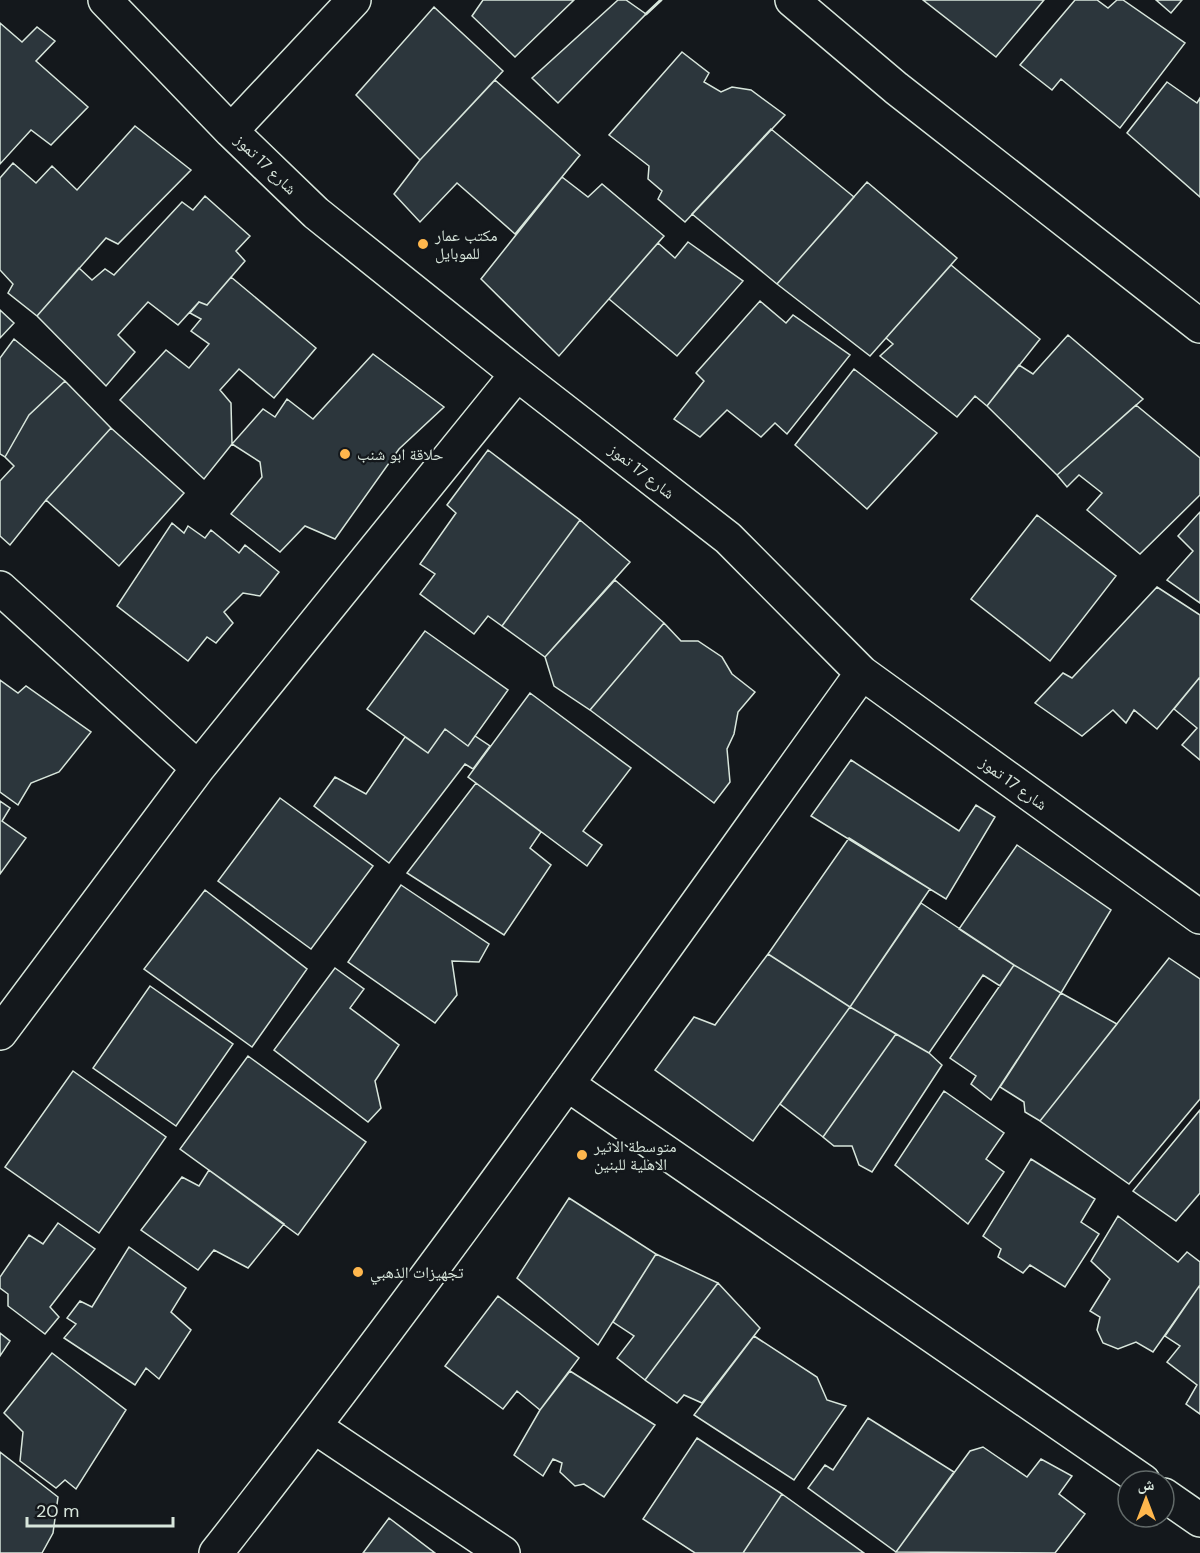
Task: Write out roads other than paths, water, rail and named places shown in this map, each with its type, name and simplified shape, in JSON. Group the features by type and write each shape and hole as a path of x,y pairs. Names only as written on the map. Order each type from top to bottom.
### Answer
{"street":[{"name":"شارع 17 تموز","path":"105,0 231,131 316,213 517,374 728,538 862,673 1200,917"},
{"path":"231,131 354,0"},
{"path":"792,0 896,88 1200,326"},
{"path":"0,1033 198,768 517,374"},
{"path":"0,588 198,768"},
{"path":"216,1553 315,1427 567,1084 862,673"},
{"path":"567,1084 1126,1469"},
{"path":"315,1427 503,1553"},
{"path":"1176,1504 1200,1520"}],"place":[{"name":"مكتب عمار للموبايل","path":"423,244"},
{"name":"حلاقة ابو شنب","path":"345,454"},
{"name":"متوسطة الاثير الاهلية للبنين","path":"582,1155"},
{"name":"تجهيزات الذهبي","path":"358,1272"}]}
